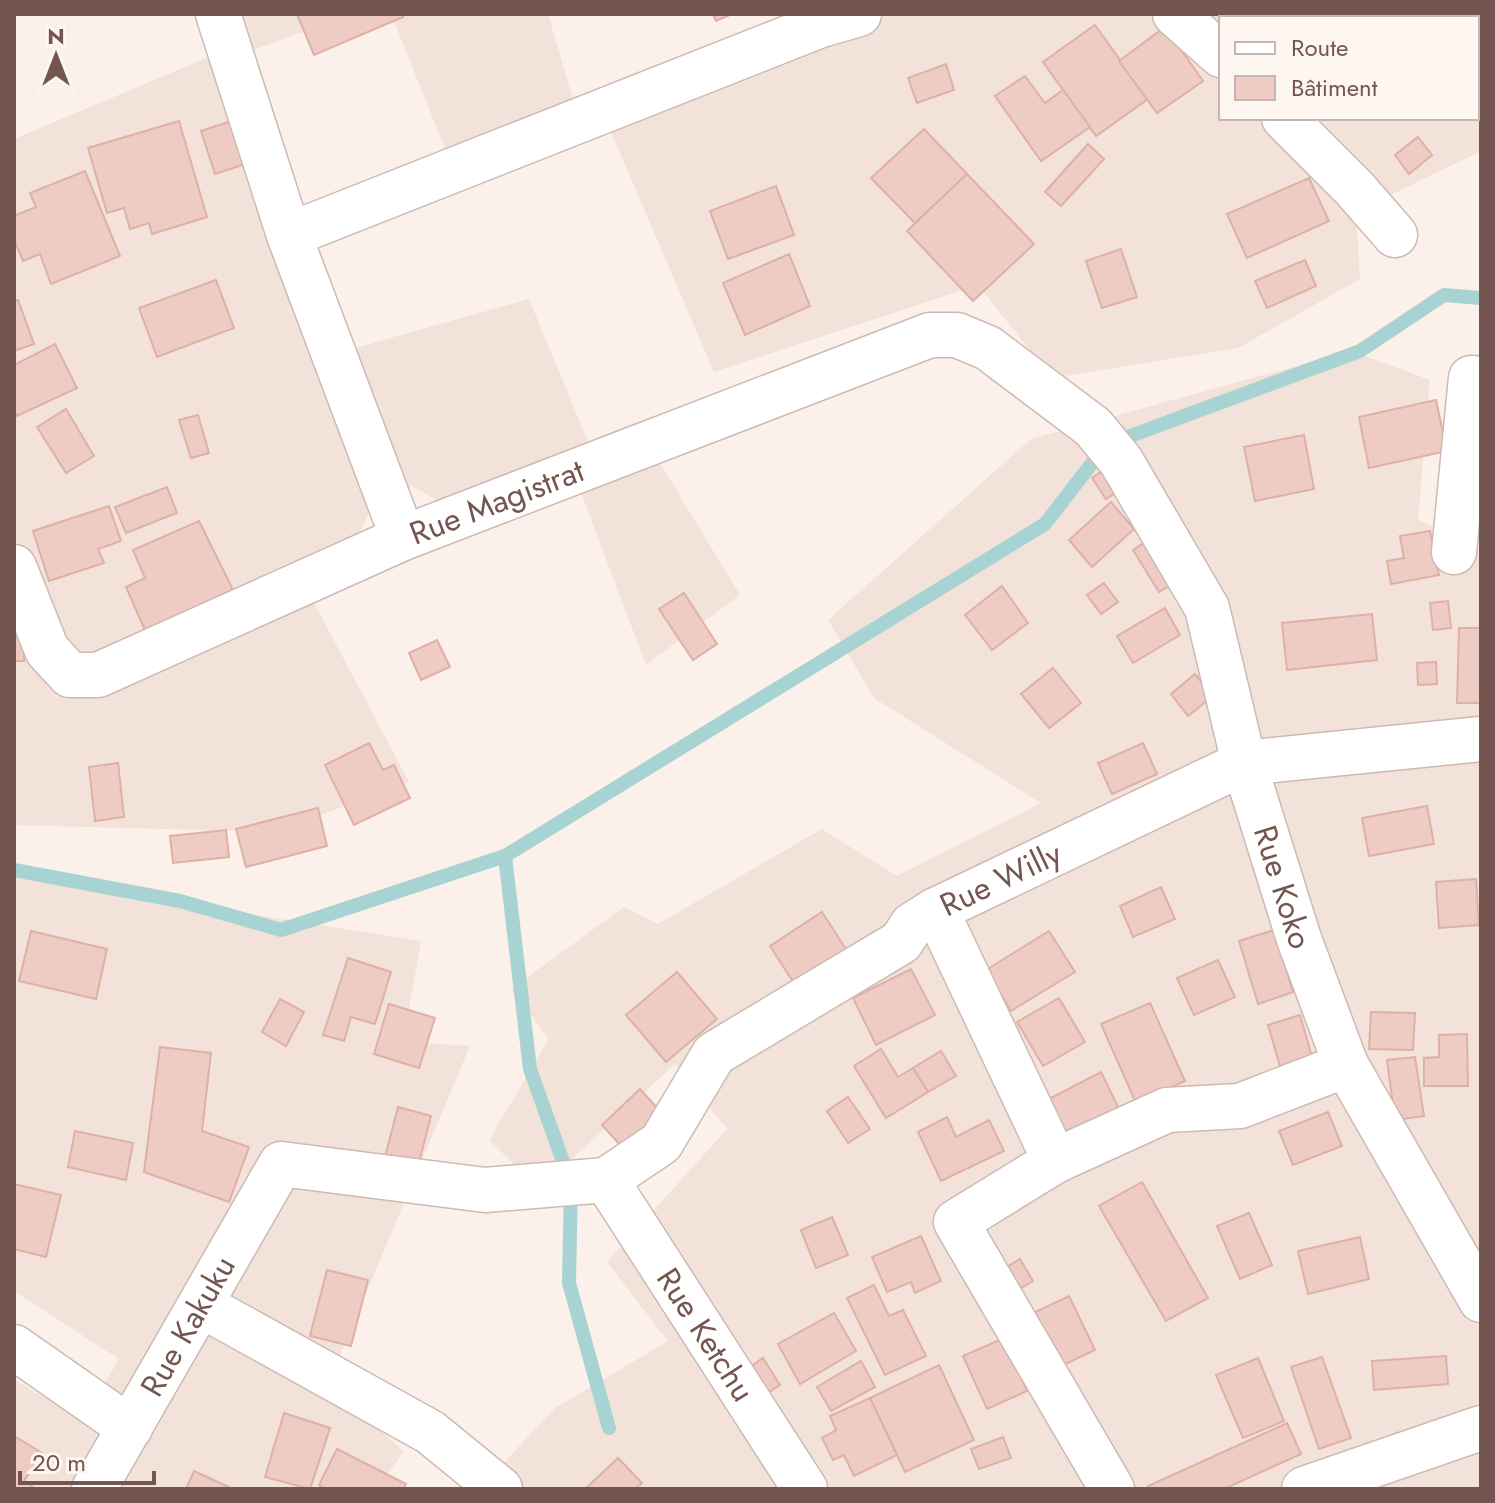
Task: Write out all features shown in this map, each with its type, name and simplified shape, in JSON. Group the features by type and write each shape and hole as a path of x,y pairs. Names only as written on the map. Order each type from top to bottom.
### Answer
{"street":[{"name":"Rue Magistrat","path":"218,14 289,235 403,538 930,335 957,335 988,348 1093,427 1121,461"},
{"path":"289,235 821,25 859,14"},
{"path":"1175,14 1219,53"},
{"path":"1286,120 1354,188 1395,235"},
{"path":"1454,552 1471,378 1481,379"},
{"name":"Rue Koko","path":"1121,461 1207,608 1244,763 1299,939 1346,1065 1481,1300"},
{"path":"14,567 47,650 70,675 98,675 403,538"},
{"name":"Rue Willy","path":"606,1180 661,1143 714,1054 901,942 912,925 936,910 1244,763 1481,739"},
{"path":"936,910 1055,1161"},
{"path":"1112,1489 956,1222 1055,1161 1167,1110 1240,1106 1346,1065"},
{"name":"Rue Kakuku","path":"94,1489 281,1164 485,1190 606,1180"},
{"name":"Rue Ketchu","path":"606,1180 805,1489"},
{"path":"201,1305 430,1432 500,1489"},
{"path":"14,1347 130,1428"},
{"path":"1304,1489 1481,1428"}],"shaded area":[{"path":"239,14 352,14 229,59 327,356 529,299 588,442 635,422 740,595 646,665 566,453 442,503 412,486 378,494 359,534 295,567 409,782 275,832 14,825 14,139 247,41"},
{"path":"391,14 548,14 574,104 447,154"},
{"path":"869,14 1481,14 1481,151 1356,212 1360,279 1238,348 1052,378 978,285 714,372 605,118"},
{"path":"1351,351 1430,380 1418,520 1481,548 1481,1489 479,1489 555,1408 668,1341 607,1262 727,1129 675,1064 539,1189 489,1140 549,1039 511,989 624,907 658,924 822,829 897,876 1041,803 874,698 828,620 1031,439"},
{"path":"14,877 421,941 403,1042 470,1046 327,1386 404,1451 376,1489 14,1489 14,1380 84,1420 119,1359 14,1291"}],"building":[{"path":"297,14 401,14 403,17 314,55"},
{"path":"713,14 732,14 716,21"},
{"path":"1095,25 1148,99 1096,136 1043,62"},
{"path":"1165,27 1203,81 1157,113 1119,61"},
{"path":"946,64 954,90 917,103 908,78"},
{"path":"1025,76 1045,103 1063,90 1090,127 1041,161 995,96"},
{"path":"1481,90 1481,120 1479,118"},
{"path":"241,118 255,161 215,174 201,131"},
{"path":"179,121 207,217 152,234 149,223 130,229 124,208 107,213 88,148"},
{"path":"924,129 967,174 915,223 871,178"},
{"path":"1418,137 1432,155 1409,174 1395,155"},
{"path":"1088,144 1104,159 1061,206 1045,192"},
{"path":"85,171 120,256 51,284 40,254 23,261 14,239 14,216 36,207 30,193"},
{"path":"967,174 1034,244 973,301 907,231"},
{"path":"1309,178 1329,221 1247,258 1227,214"},
{"path":"776,186 794,235 728,259 710,211"},
{"path":"1121,249 1137,297 1102,308 1086,261"},
{"path":"789,254 810,306 745,335 723,283"},
{"path":"1305,260 1316,286 1267,308 1255,281"},
{"path":"216,280 234,328 157,357 139,308"},
{"path":"18,300 34,344 14,351 14,301"},
{"path":"55,344 77,388 17,416 14,410 14,365"},
{"path":"1436,400 1447,451 1369,468 1359,417"},
{"path":"66,409 94,456 66,473 37,427"},
{"path":"198,415 209,453 191,458 179,420"},
{"path":"1304,435 1314,489 1255,501 1244,447"},
{"path":"1110,466 1124,487 1106,499 1092,478"},
{"path":"167,487 177,513 126,533 115,507"},
{"path":"1111,502 1134,529 1092,567 1069,540"},
{"path":"109,506 121,541 98,549 104,563 49,581 33,531"},
{"path":"199,521 236,596 147,635 126,587 145,578 133,550"},
{"path":"1430,531 1439,575 1391,584 1387,561 1404,558 1400,536"},
{"path":"1156,535 1183,578 1159,592 1133,550"},
{"path":"1104,583 1118,602 1101,614 1087,595"},
{"path":"1002,586 1028,623 992,650 965,615"},
{"path":"684,593 717,644 693,660 659,609"},
{"path":"1448,601 1451,628 1433,630 1430,603"},
{"path":"1165,608 1180,635 1133,663 1117,636"},
{"path":"1372,614 1377,660 1287,670 1282,623"},
{"path":"14,626 24,626 24,661 14,661"},
{"path":"1459,628 1481,628 1481,703 1457,703"},
{"path":"437,640 450,667 421,680 409,653"},
{"path":"1436,662 1437,684 1418,685 1417,663"},
{"path":"1053,668 1081,703 1049,728 1021,694"},
{"path":"1195,674 1213,696 1188,716 1171,694"},
{"path":"369,743 383,770 394,765 410,798 354,825 325,765"},
{"path":"1143,743 1157,774 1112,794 1098,763"},
{"path":"118,763 124,817 95,821 89,767"},
{"path":"1427,806 1434,844 1369,856 1362,818"},
{"path":"318,808 327,846 246,867 236,829"},
{"path":"226,830 229,857 173,863 170,836"},
{"path":"1476,879 1479,925 1439,928 1436,882"},
{"path":"1161,887 1175,919 1133,937 1120,906"},
{"path":"822,912 860,971 808,1005 770,946"},
{"path":"1274,930 1293,992 1258,1004 1239,941"},
{"path":"31,931 107,949 96,999 19,981"},
{"path":"1049,931 1075,972 1011,1011 986,970"},
{"path":"348,958 391,972 375,1024 351,1017 344,1041 323,1035"},
{"path":"1218,960 1235,997 1194,1015 1177,978"},
{"path":"911,969 935,1015 876,1045 853,998"},
{"path":"677,972 717,1019 666,1062 626,1015"},
{"path":"1059,998 1085,1042 1043,1066 1017,1022"},
{"path":"280,999 304,1012 286,1046 262,1032"},
{"path":"1150,1003 1185,1081 1136,1103 1101,1024"},
{"path":"389,1004 435,1018 419,1068 374,1054"},
{"path":"1371,1012 1415,1013 1413,1050 1369,1049"},
{"path":"1300,1015 1316,1071 1284,1080 1268,1025"},
{"path":"1467,1034 1468,1086 1424,1086 1424,1058 1439,1057 1439,1035"},
{"path":"160,1047 211,1053 202,1131 249,1147 229,1202 144,1172"},
{"path":"881,1049 898,1077 913,1068 928,1092 886,1118 854,1066"},
{"path":"941,1051 956,1076 928,1092 913,1068"},
{"path":"1415,1057 1424,1116 1395,1120 1387,1060"},
{"path":"1101,1072 1120,1111 1065,1140 1045,1101"},
{"path":"640,1089 669,1121 631,1157 602,1125"},
{"path":"848,1097 870,1129 848,1143 827,1111"},
{"path":"398,1107 431,1116 416,1174 383,1165"},
{"path":"1328,1112 1342,1146 1293,1165 1279,1131"},
{"path":"947,1117 956,1137 989,1120 1004,1151 941,1181 918,1132"},
{"path":"75,1131 133,1143 126,1180 68,1167"},
{"path":"1142,1182 1208,1298 1166,1321 1099,1206"},
{"path":"14,1184 61,1195 46,1257 14,1249"},
{"path":"1249,1213 1272,1265 1240,1279 1217,1226"},
{"path":"832,1217 848,1255 816,1268 801,1230"},
{"path":"921,1236 941,1281 915,1293 911,1282 887,1292 872,1257"},
{"path":"1360,1237 1369,1279 1308,1294 1298,1251"},
{"path":"1020,1259 1033,1281 1014,1292 1002,1270"},
{"path":"327,1270 368,1280 351,1346 310,1336"},
{"path":"874,1285 889,1316 903,1310 926,1356 885,1375 847,1298"},
{"path":"1069,1296 1095,1350 1053,1370 1027,1316"},
{"path":"834,1313 856,1351 800,1384 778,1344"},
{"path":"1004,1338 1027,1391 987,1409 963,1356"},
{"path":"1446,1356 1448,1384 1374,1390 1372,1361"},
{"path":"1322,1357 1351,1438 1319,1449 1291,1367"},
{"path":"763,1358 780,1385 761,1397 744,1371"},
{"path":"1258,1358 1284,1421 1243,1438 1216,1375"},
{"path":"861,1361 875,1387 831,1411 817,1387"},
{"path":"939,1365 974,1440 905,1472 870,1398"},
{"path":"870,1398 897,1455 854,1476 844,1455 833,1460 822,1438 836,1430 830,1416"},
{"path":"284,1413 330,1428 310,1489 265,1477"},
{"path":"1287,1423 1301,1454 1224,1489 1149,1489 1148,1486"},
{"path":"14,1436 42,1453 24,1481 36,1489 14,1489"},
{"path":"1003,1437 1011,1458 979,1469 971,1449"},
{"path":"337,1449 406,1484 403,1489 326,1489 319,1485"},
{"path":"618,1458 642,1483 635,1489 585,1489"},
{"path":"194,1471 233,1489 186,1489"}],"waterway":[{"path":"14,870 180,901 281,930 505,856 1045,524 1106,445 1360,351 1444,295 1481,298"},
{"path":"505,856 530,1069 571,1184 569,1283 609,1428"}]}
